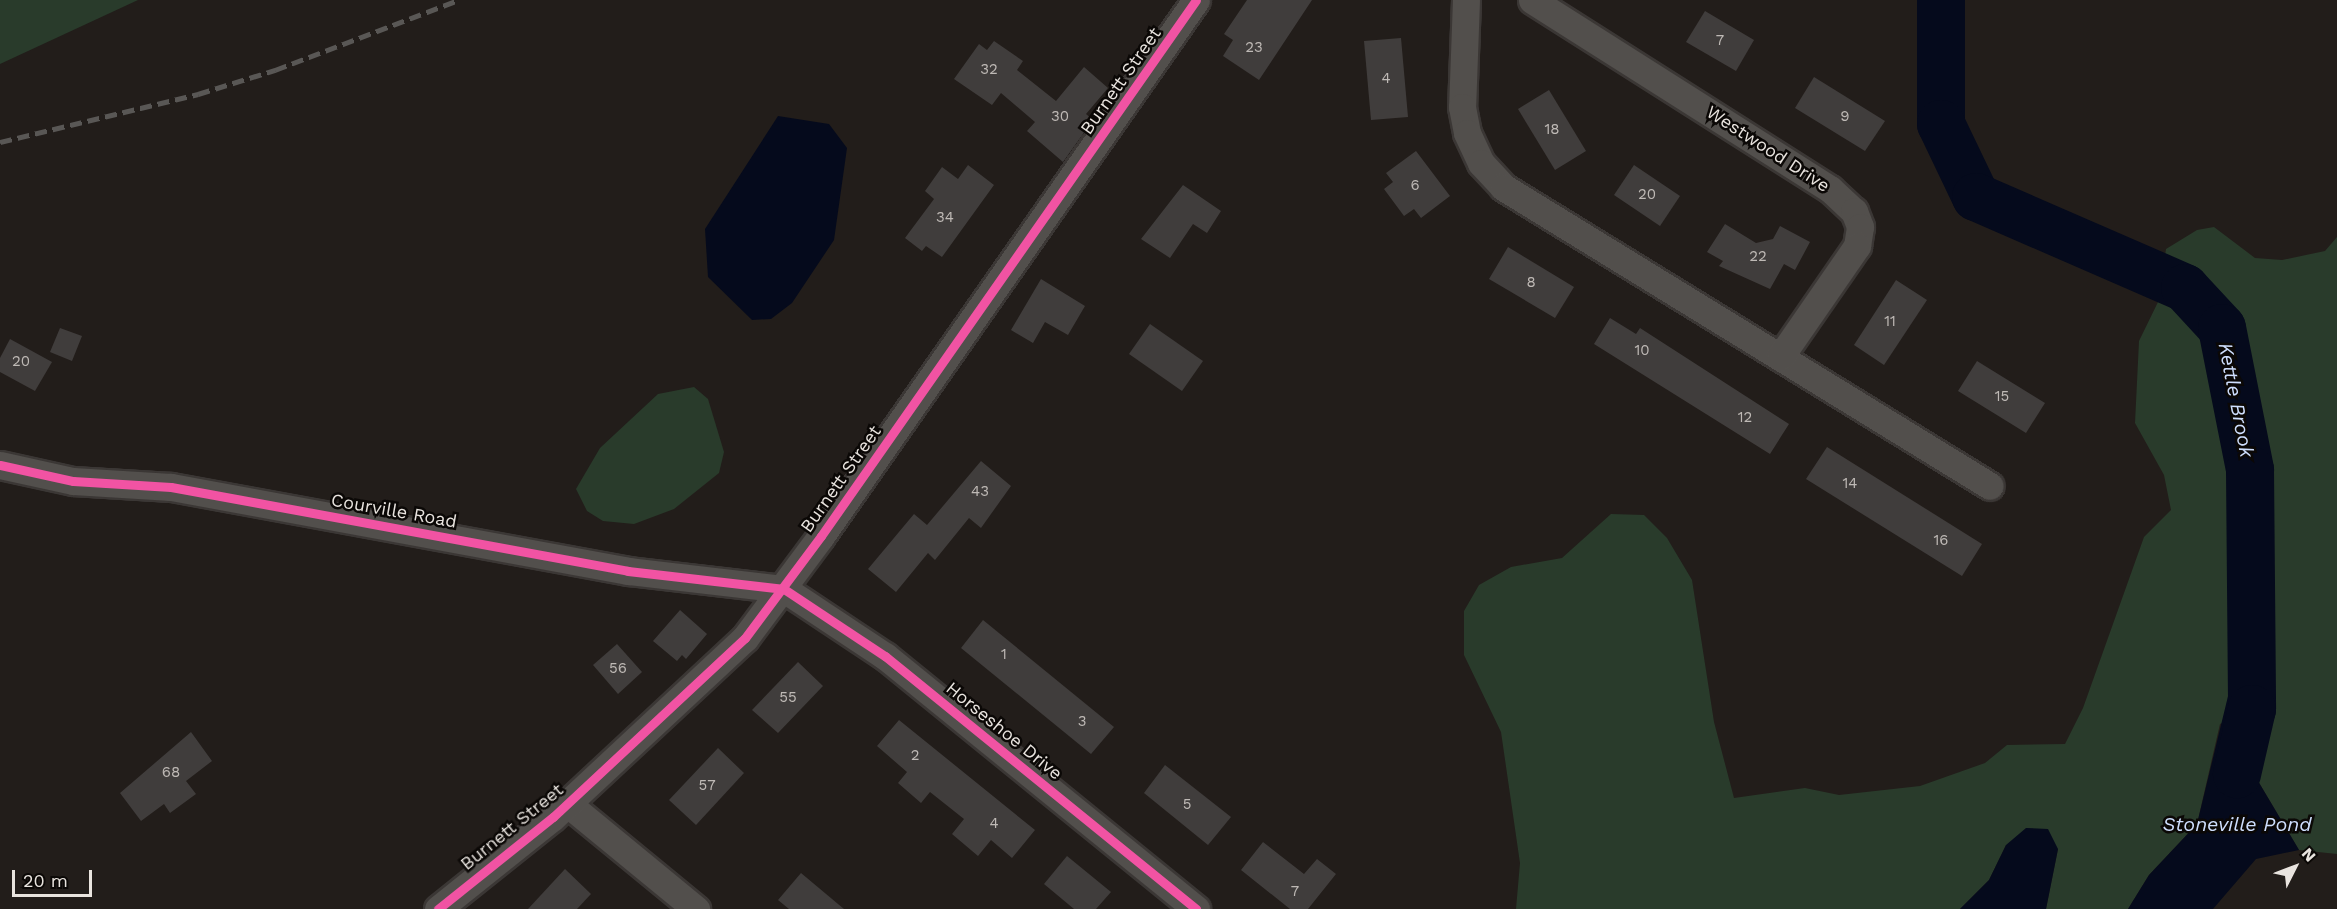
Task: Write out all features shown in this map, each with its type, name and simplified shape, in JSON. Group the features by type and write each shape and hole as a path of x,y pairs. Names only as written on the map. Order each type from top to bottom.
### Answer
{"street":[{"name":"Burnett Street","path":"438,909 568,804 721,663 783,589 1196,0"},
{"path":"1466,0 1462,107 1467,134 1492,177 1527,205 1990,486"},
{"name":"Westwood Drive","path":"1532,0 1830,189 1854,211 1860,227 1857,246 1780,357"},
{"name":"Courville Road","path":"0,465 73,481 171,486 628,571 783,589"},
{"name":"Horseshoe Drive","path":"783,589 885,656 1196,909"},
{"path":"568,804 696,909"}],"green space":[{"path":"0,0 138,0 0,64"},
{"path":"2214,227 2255,258 2282,260 2325,251 2337,237 2337,854 2299,850 2258,781 2252,709 2220,724 2197,824 2149,875 2128,909 2046,909 2058,849 2006,845 1989,880 1960,909 1516,909 1520,863 1501,732 1464,655 1464,611 1479,585 1511,567 1562,558 1611,514 1644,515 1667,538 1692,580 1714,722 1734,798 1805,788 1839,795 1920,786 1985,763 2007,745 2065,744 2083,708 2144,537 2171,510 2164,475 2135,423 2139,341 2159,300 2166,249 2197,230"},
{"path":"694,387 708,399 724,452 719,473 674,509 634,524 603,521 587,511 576,489 600,448 658,394"}],"water":[{"path":"778,116 829,124 847,148 834,240 792,303 771,319 752,320 708,277 705,229"},
{"name":"Stoneville Pond","path":"2229,692 2252,709 2258,781 2299,850 2256,859 2213,909 2128,909 2149,875 2197,824"},
{"path":"2026,828 2048,829 2058,849 2046,909 1960,909 1989,880 2006,845"}],"building":[{"path":"1247,0 1312,0 1259,80 1223,56 1233,40 1224,34"},
{"path":"1705,11 1754,40 1736,71 1686,42"},
{"path":"1401,38 1408,117 1371,120 1364,41"},
{"path":"994,41 1023,61 1017,70 1056,101 1084,67 1108,88 1086,114 1093,120 1063,162 1027,131 1035,122 1001,93 992,105 954,79 979,44 987,50"},
{"path":"1814,77 1885,121 1865,151 1795,108"},
{"path":"1549,90 1586,151 1555,170 1518,109"},
{"path":"1416,151 1450,196 1421,218 1414,209 1404,216 1384,189 1393,182 1386,173"},
{"path":"968,165 994,185 942,257 926,246 922,251 905,238 934,199 925,191 942,167 958,179"},
{"path":"1634,165 1680,196 1660,226 1614,195"},
{"path":"1183,185 1221,211 1207,233 1193,224 1170,258 1141,239"},
{"path":"1725,224 1756,243 1773,239 1780,226 1810,242 1795,270 1784,264 1770,289 1719,266 1723,261 1707,252"},
{"path":"1508,247 1574,287 1555,318 1489,279"},
{"path":"1041,279 1085,306 1068,335 1045,322 1033,343 1011,330"},
{"path":"1896,280 1927,300 1884,365 1854,345"},
{"path":"1610,318 1636,334 1640,328 1789,424 1770,454 1594,344"},
{"path":"1150,324 1203,361 1182,391 1129,354"},
{"path":"60,328 82,336 72,361 50,352"},
{"path":"10,339 52,362 35,391 0,372 0,358"},
{"path":"1977,361 2045,403 2026,433 1958,391"},
{"path":"1827,447 1982,544 1962,576 1806,479"},
{"path":"981,461 1011,486 981,528 969,518 935,560 928,553 896,592 868,569 914,514 927,525"},
{"path":"680,610 707,634 686,659 682,655 677,661 653,641"},
{"path":"983,620 1114,727 1091,754 961,648"},
{"path":"617,644 642,672 618,694 593,665"},
{"path":"798,662 823,686 778,733 752,710"},
{"path":"899,720 1035,830 1012,858 991,840 978,856 952,834 964,819 930,792 921,803 898,783 907,772 877,746"},
{"path":"191,732 212,761 186,781 196,794 170,813 164,804 141,821 120,793"},
{"path":"718,748 744,773 696,825 669,800"},
{"path":"1165,765 1231,817 1208,845 1144,793"},
{"path":"1263,842 1304,874 1317,859 1336,874 1308,909 1290,909 1241,870"},
{"path":"1067,856 1111,892 1096,909 1074,909 1044,884"},
{"path":"565,869 591,894 577,909 528,909"},
{"path":"801,873 844,909 789,909 778,900"}],"waterway":[{"name":"Kettle Brook","path":"1941,0 1941,124 1976,197 2185,288 2222,328 2250,470 2252,709 2237,774"}],"railway":[{"path":"0,142 198,94 275,70 458,0"}],"cycle path":[{"path":"438,909 553,817 745,638 821,536 1196,0"},
{"path":"0,465 73,481 171,487 628,571 784,589 885,656 1196,909"}]}
